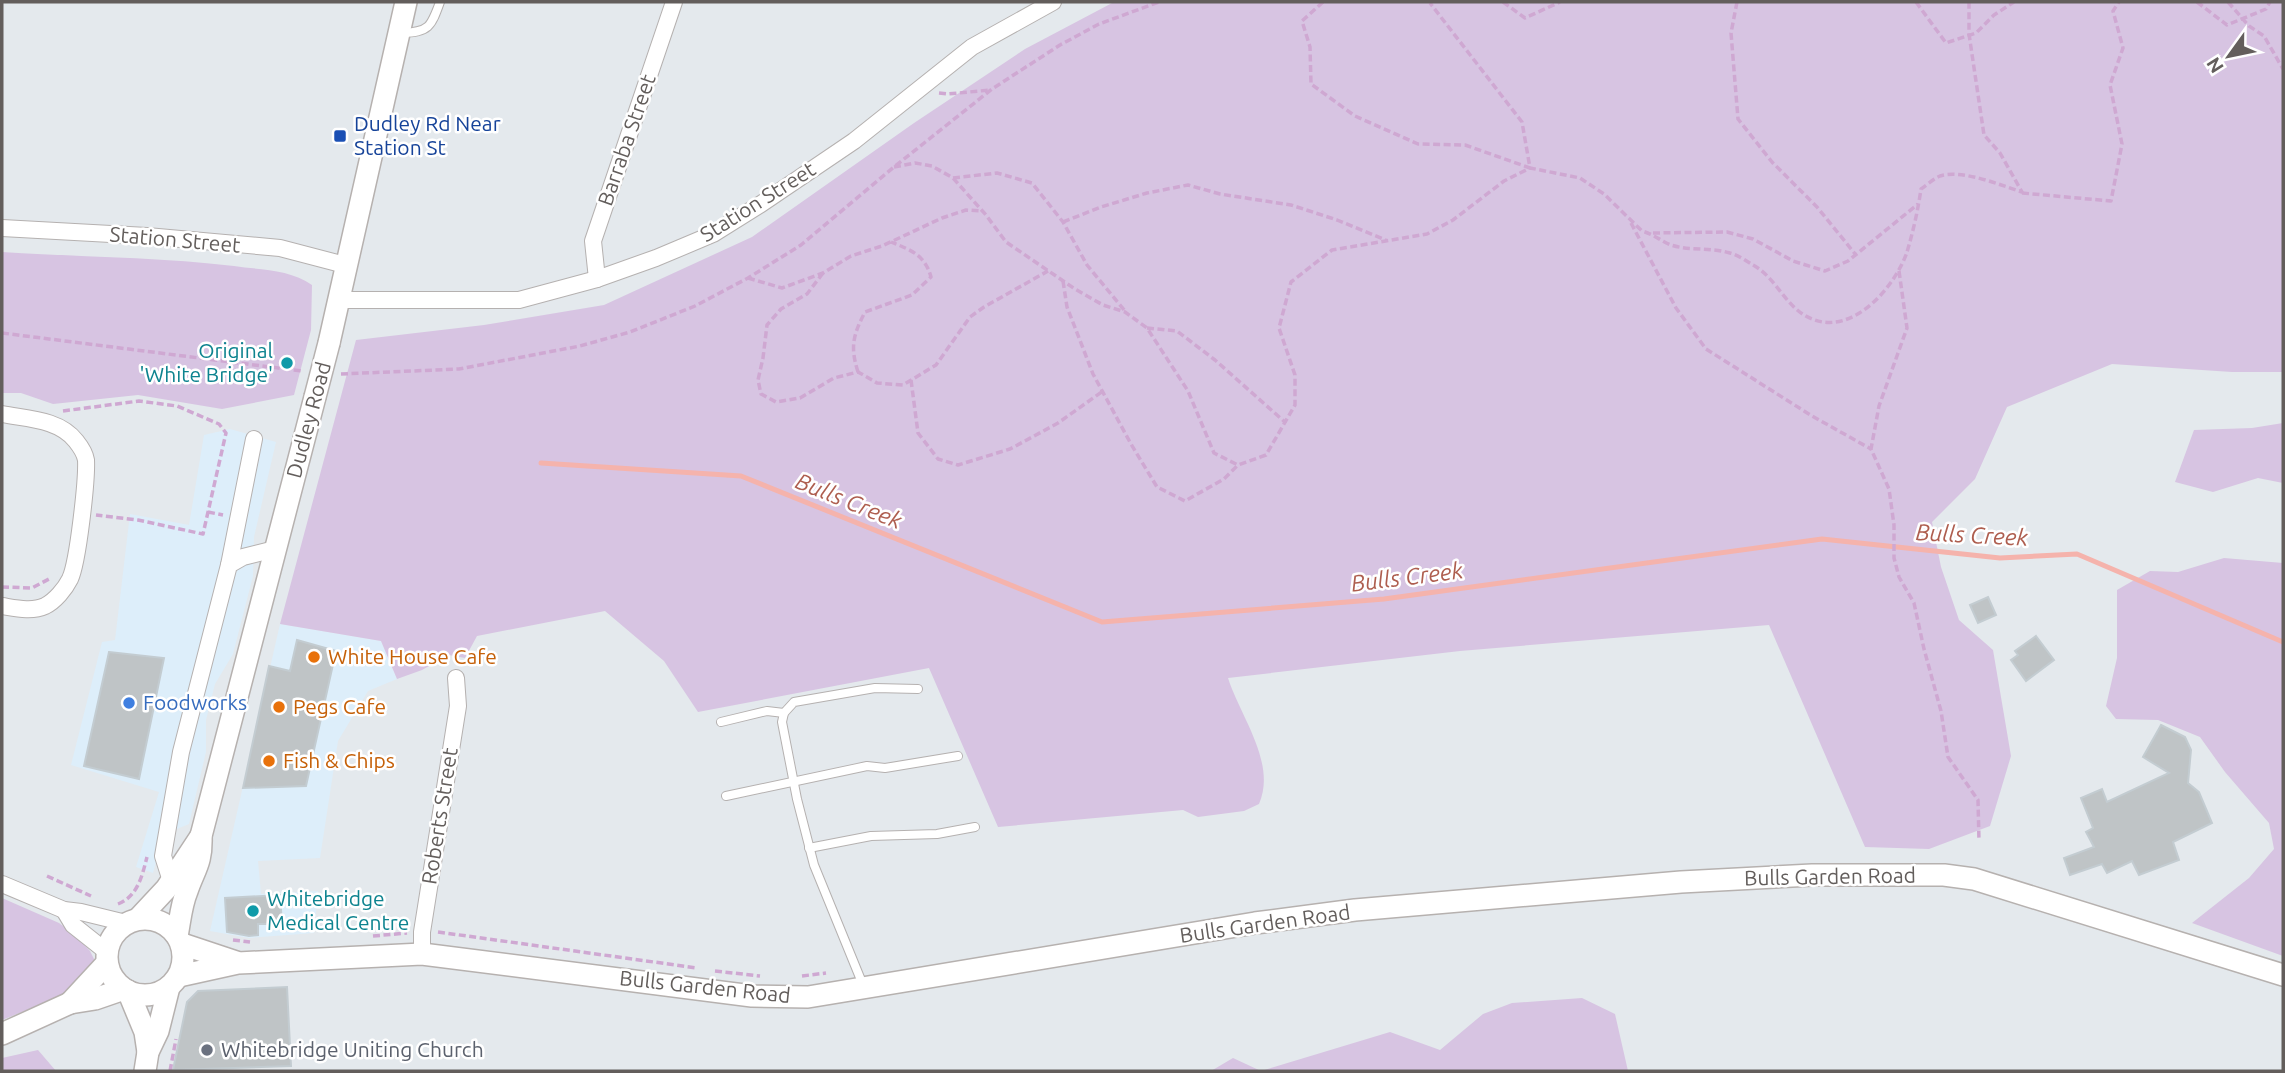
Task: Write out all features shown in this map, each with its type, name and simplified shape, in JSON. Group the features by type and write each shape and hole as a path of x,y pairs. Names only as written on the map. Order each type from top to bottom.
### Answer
{"main road":[{"name":"Dudley Road","path":"180,940 185,896 201,854 201,836 329,343 406,2"},
{"name":"Dudley Road","path":"132,921 171,881 201,836"},
{"name":"Bulls Garden Road","path":"174,981 238,963 422,954 752,996 808,997 860,978 1355,910 1681,882 1812,875 1944,875 1974,879 2283,975"},
{"path":"70,1003 107,958 113,935 132,921 155,920 165,923 180,940 184,961 174,981 146,1062"},
{"name":"Bulls Garden Road","path":"180,940 238,963"},
{"path":"107,958 113,978 126,990 136,994 154,995 174,981"},
{"path":"2,1034 70,1003 126,990"},
{"path":"126,990 145,1032 146,1062"}],"street":[{"name":"Barraba Street","path":"597,279 593,241 674,2"},
{"name":"Station Street","path":"338,300 519,300 597,279 713,234 854,141 972,47 1053,2"},
{"name":"Station Street","path":"2,228 147,236 280,248 345,265"},
{"path":"2,414 44,422 63,429 77,442 86,458 71,577 63,590 43,607 29,609 2,606"},
{"path":"171,881 163,856 181,752 229,565 254,439"},
{"path":"229,565 275,549"},
{"name":"Roberts Street","path":"422,954 422,932 458,706 456,678"},
{"path":"2,884 64,911 132,921"},
{"path":"64,911 73,925 107,958"}],"lane":[{"path":"398,33 421,32 429,27 440,2"},
{"path":"860,978 827,900 809,848 782,722 784,713 794,702 875,688 918,689"},
{"path":"721,722 767,711 784,713"},
{"path":"726,796 867,766 885,768 958,756"},
{"path":"809,848 871,836 937,834 975,828"}],"path":[{"path":"1323,2 1302,21 1310,47 1311,84 1355,116 1418,144 1465,145 1530,168 1580,178 1604,194 1642,231 1727,232 1753,239 1793,261 1825,271 1849,261 1919,203"},
{"path":"1431,2 1522,122 1530,168"},
{"path":"1503,2 1525,18 1560,2"},
{"path":"1737,2 1731,33 1738,119 1772,162 1817,206 1856,255"},
{"path":"1916,2 1946,43 1976,33 1994,15 2014,2"},
{"path":"1969,2 1969,34 1984,135 2000,153 2022,192"},
{"path":"1650,233 1671,245 1731,253 1757,267 1793,306 1811,319 1832,325 1856,315 1874,302 1899,271 1907,252 1921,189 1938,177 1977,177 2022,192 2110,201 2122,144 2110,85 2123,48 2113,11 2119,2"},
{"path":"2197,2 2227,25 2266,9 2270,2"},
{"path":"2228,2 2264,36 2283,69"},
{"path":"916,90 948,94 992,89"},
{"path":"894,167 915,163 932,166 953,178 1006,242 1103,305 1125,312"},
{"path":"1063,281 1068,307 1093,374 1157,487 1185,500 1224,480 1238,465 1266,454 1295,405 1295,375 1279,328 1291,282 1332,250 1427,234 1453,220 1504,181 1530,168"},
{"path":"953,178 997,173 1032,183 1063,222 1087,265 1125,312 1147,328 1188,391 1214,453 1238,465"},
{"path":"1063,222 1112,204 1188,185 1220,194 1291,205 1389,241"},
{"path":"748,278 782,288 824,273 851,256 882,246 942,218 966,210 983,211"},
{"path":"1630,221 1676,308 1706,349 1812,416 1871,449"},
{"path":"890,242 917,253 928,266 931,277 912,295 865,312 853,335 858,372 877,383 903,385 936,365 970,317 1048,271"},
{"path":"1899,271 1907,328 1879,405 1871,449 1889,489 1894,524 1894,558 1899,577 1914,603 1923,649 1941,711 1948,757 1978,800 1979,841"},
{"path":"824,273 807,294 781,309 766,325 758,380 761,394 776,402 800,398 834,378 858,372"},
{"path":"1147,328 1177,331 1215,360 1286,423"},
{"path":"911,380 918,433 938,459 958,465 1010,449 1058,424 1103,391"},
{"path":"58,411 139,401 177,406 219,424 226,433 202,534 138,520 96,515"},
{"path":"2,587 32,588 47,582 52,576"},
{"path":"113,904 128,900 137,889 149,848"},
{"path":"47,876 100,900"},
{"path":"436,932 701,969"},
{"path":"368,936 408,933"},
{"path":"226,938 260,942"},
{"path":"711,971 731,971 771,978"},
{"path":"799,977 860,978"}],"shaded area":[{"path":"1114,2 2283,2 2283,372 2232,372 2112,364 2007,407 1975,479 1932,522 1941,567 1959,620 1993,650 2011,756 1990,826 1929,849 1865,847 1769,625 1460,651 1228,678 1260,756 1263,788 1259,804 1244,811 1198,817 1183,810 998,827 929,668 698,712 664,661 605,611 477,636 465,658 449,655 422,670 397,679 381,641 280,624 356,340 484,325 604,305 752,237 1025,49"},
{"path":"2,252 205,263 274,271 303,280 312,285 311,330 294,395 222,409 138,395 53,404 21,393 2,393"},
{"path":"2283,423 2283,483 2258,478 2213,492 2175,482 2194,430 2252,428"},
{"path":"230,429 276,442 254,537 253,576 233,654 215,684 206,720 206,752 189,824 172,831 164,831 153,873 136,867 159,792 71,765 102,642 115,640 130,514 189,525 204,435"},
{"path":"2224,558 2283,563 2283,956 2192,923 2249,878 2274,849 2269,823 2225,772 2200,737 2158,720 2116,719 2106,706 2117,658 2117,590 2150,571 2178,572"},
{"path":"280,624 381,641 397,679 368,691 338,741 320,858 258,861 261,894 318,891 314,933 249,938 210,931"},
{"path":"2,898 59,923 75,935 94,959 93,968 69,993 2,1020"},
{"path":"1582,998 1615,1014 1628,1071 1261,1071 1390,1032 1440,1050 1483,1014 1512,1003"},
{"path":"38,1050 56,1071 2,1071 2,1058"},
{"path":"1233,1058 1261,1071 1211,1071"}],"building":[{"path":"1988,597 1996,615 1978,623 1970,605"},
{"path":"2036,636 2054,660 2026,681 2011,660 2018,655 2015,651"},
{"path":"297,640 336,651 306,786 243,788 269,666 290,671"},
{"path":"109,652 164,658 139,779 84,766"},
{"path":"2161,725 2185,737 2191,750 2188,783 2199,792 2212,823 2173,842 2179,860 2139,875 2132,861 2107,873 2102,864 2070,875 2064,858 2094,847 2086,832 2093,828 2081,798 2102,789 2107,802 2169,773 2143,757"},
{"name":"Whitebridge Medical Centre","path":"280,895 282,924 258,924 258,935 227,932 225,898"},
{"path":"287,987 291,1066 173,1070 187,1002 198,991"}],"waterway":[{"name":"Bulls Creek","path":"541,463 741,476 1102,622 1384,599 1822,539 2000,558 2077,554 2283,642"}],"place":[{"name":"Dudley Rd Near Station St","path":"340,136"},
{"name":"Original 'White Bridge'","path":"287,363"},
{"name":"White House Cafe","path":"314,657"},
{"name":"Foodworks","path":"129,703"},
{"name":"Pegs Cafe","path":"279,707"},
{"name":"Fish & Chips","path":"269,761"},
{"name":"Whitebridge Medical Centre","path":"253,911"},
{"name":"Whitebridge Uniting Church","path":"207,1050"}]}
